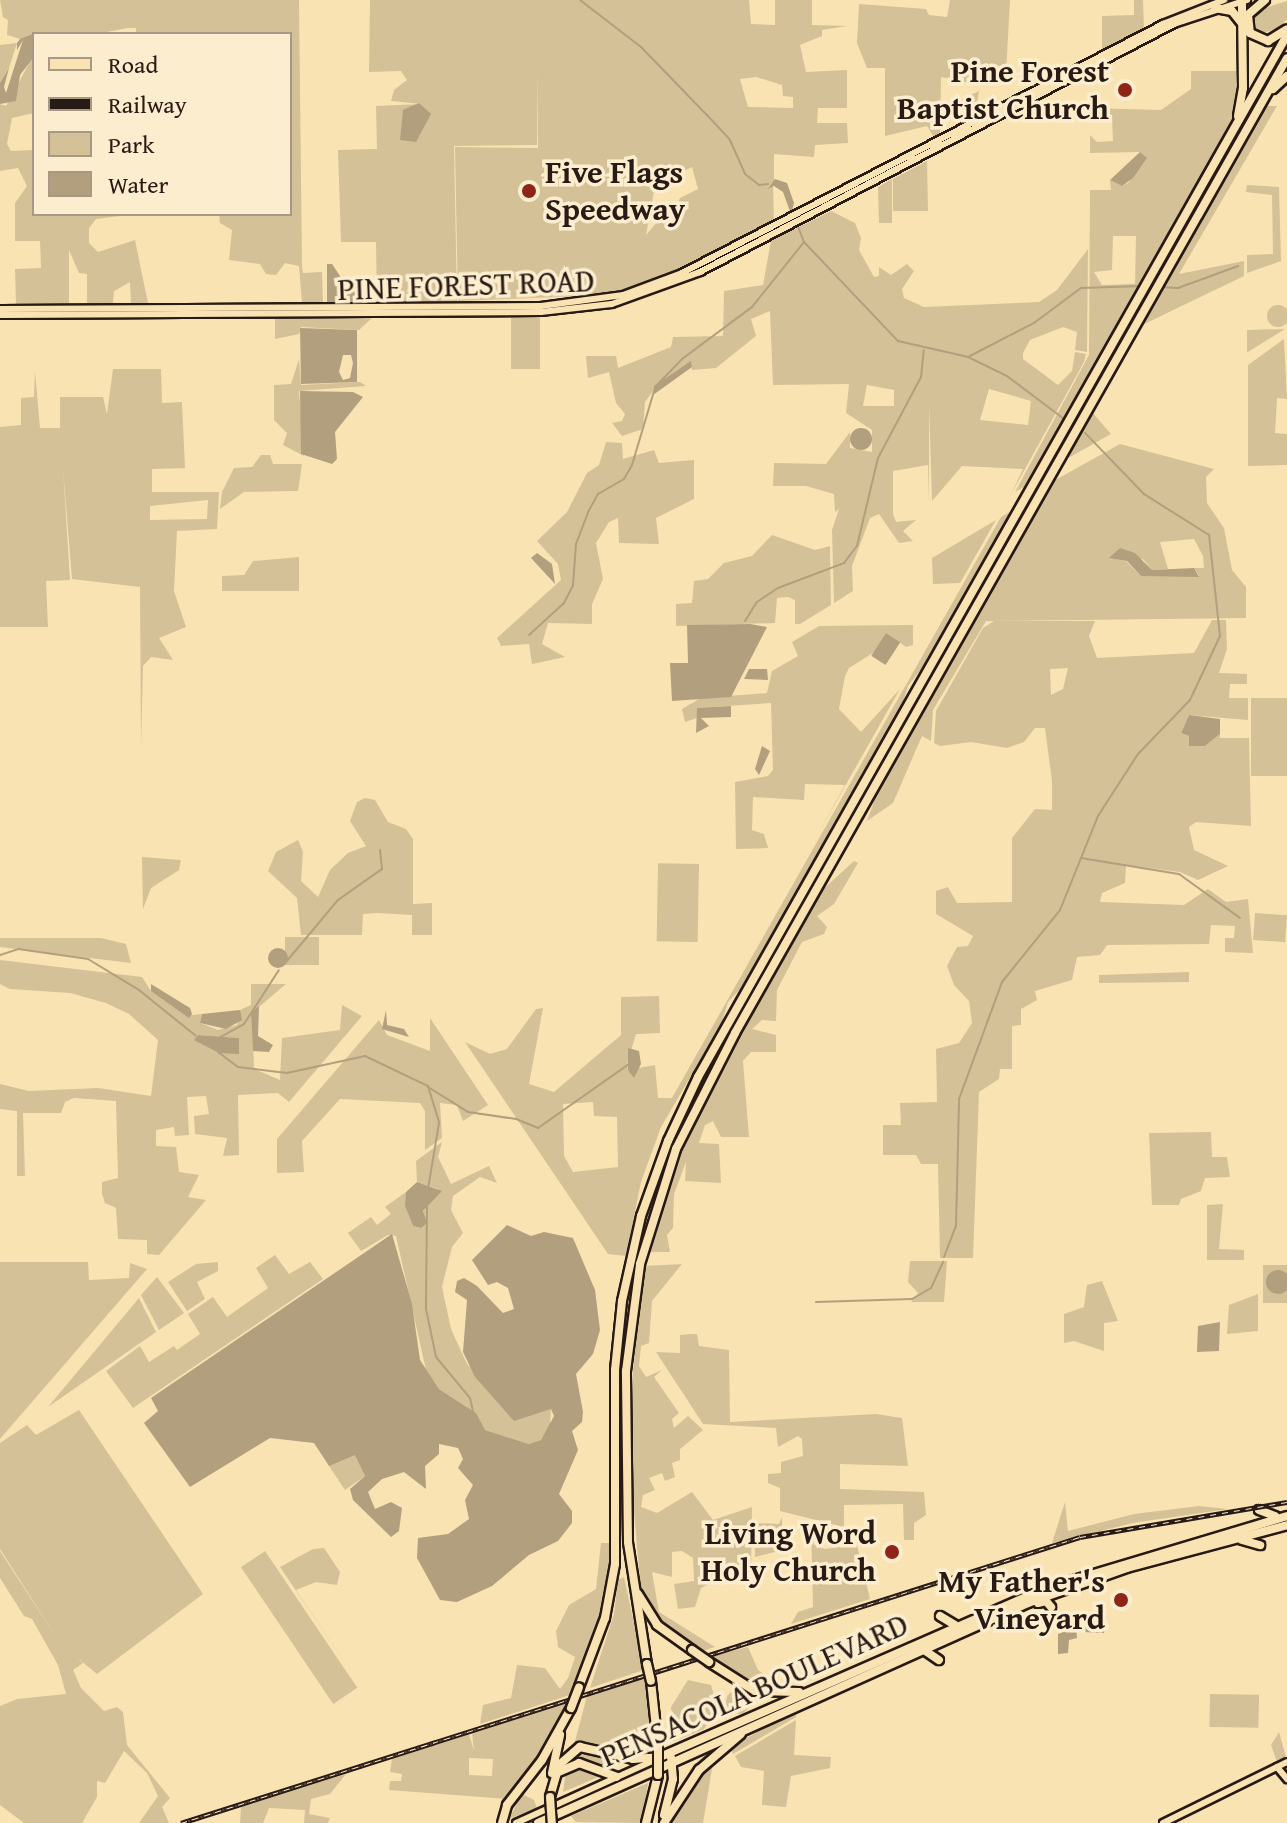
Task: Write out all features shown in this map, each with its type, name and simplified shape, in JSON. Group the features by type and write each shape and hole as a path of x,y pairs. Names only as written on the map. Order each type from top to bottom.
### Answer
{"highway":[{"path":"1234,128 1242,93 1245,0"},
{"path":"1265,0 1248,15 1250,33 1268,41 1287,29"},
{"path":"1215,8 1236,14 1242,32"},
{"path":"552,1823 550,1797 557,1748 600,1634 613,1579 615,1370 622,1301 638,1227 668,1141 698,1077 1287,35"},
{"path":"652,1823 658,1747 651,1681 631,1569 625,1401 630,1322 649,1227 676,1149 728,1046 1287,58"},
{"path":"1264,98 1287,76"},
{"path":"1259,1510 1267,1517 1287,1518"},
{"path":"1174,1555 1287,1518"},
{"name":"PENSACOLA BOULEVARD","path":"595,1794 718,1732 940,1637 970,1628 1051,1594 1260,1528"},
{"name":"PENSACOLA BOULEVARD","path":"670,1757 687,1754 923,1650 956,1625 984,1613 1090,1572 1260,1528"},
{"path":"1191,1550 1247,1539 1260,1545"},
{"path":"631,1569 651,1617 692,1650 750,1689 776,1695 844,1676"},
{"path":"1051,1594 1090,1572"},
{"path":"970,1628 1045,1601 1051,1607"},
{"path":"860,1677 984,1613"},
{"path":"940,1616 956,1625"},
{"path":"923,1650 939,1660"},
{"path":"663,1823 682,1790 712,1755 809,1700 844,1676"},
{"path":"502,1823 507,1805 538,1766 571,1708"},
{"path":"687,1754 718,1732"},
{"path":"550,1797 555,1774 567,1755 583,1746 638,1759 670,1757 673,1779 663,1823"},
{"path":"555,1774 579,1763 617,1777"},
{"path":"646,1823 658,1775"},
{"path":"538,1823 595,1794"}],"main road":[{"name":"PINE FOREST ROAD","path":"796,219 1163,24 1224,0"},
{"name":"PINE FOREST ROAD","path":"0,315 498,309 572,304 646,288 796,219 1149,37 1215,8 1245,0"},
{"name":"PINE FOREST ROAD","path":"0,309 442,310"},
{"name":"PENSACOLA BOULEVARD","path":"516,1823 617,1777 670,1757"},
{"path":"1163,1823 1287,1762"},
{"path":"1277,1767 1287,1779"},
{"name":"PENSACOLA BOULEVARD","path":"531,1823 595,1794"}],"green space":[{"path":"0,0 299,0 302,267 303,273 322,272 323,302 302,303 299,266 285,263 276,275 266,274 260,264 229,260 232,230 220,223 219,216 292,216 292,32 136,32 136,28 128,28 107,32 32,32 20,39 7,35 8,20 3,17"},
{"path":"370,0 749,0 751,24 775,25 775,0 812,0 812,25 847,26 822,30 822,36 800,45 806,72 847,70 847,108 818,108 817,123 847,123 848,143 815,145 814,157 774,154 774,180 767,188 773,186 774,223 686,268 608,295 458,301 455,147 538,148 537,70 537,145 454,146 457,301 377,303 376,242 341,242 338,150 377,149 376,106 422,104 391,101 394,90 407,80 401,71 369,72","holes":["756,77 782,85 783,96 793,97 793,108 748,107 740,79","692,167 698,189 680,198 671,218 659,220 646,235 655,185"]},
{"path":"950,0 1010,0 1006,74 995,81 999,65 965,82 941,77 940,136 935,139 927,126 885,136 885,68 867,68 857,43 859,4 926,9 929,15 947,17"},
{"path":"1134,0 1143,0 1144,29 1102,52 1102,16 1134,15"},
{"path":"1287,1 1287,19 1279,28 1263,33 1255,28 1255,11"},
{"path":"17,43 9,68 0,83 0,45"},
{"path":"32,58 32,113 12,118 7,144 11,151 32,150 32,216 119,216 96,219 89,228 89,243 98,252 135,240 148,303 131,303 130,282 114,291 113,303 87,303 87,274 79,273 69,250 69,303 16,304 15,269 41,268 40,241 15,241 15,203 27,186 18,168 0,171 0,104 6,106"},
{"path":"1191,71 1237,71 1235,118 1029,484 1015,492 1089,355 1090,190 1111,190 1110,180 1122,186 1128,183 1146,158 1140,152 1090,153 1090,135 1097,142 1113,141 1112,118 1090,115 1090,108 1161,110 1191,89","holes":["1113,236 1136,236 1135,284 1102,285 1094,272 1112,270"]},
{"path":"979,91 977,104 984,113 960,126 950,105"},
{"path":"1264,106 1277,106 1179,274 1244,261 1244,276 1138,327"},
{"path":"927,161 928,211 893,211 893,179"},
{"path":"892,179 892,223 879,223 878,187"},
{"path":"1247,185 1279,187 1281,261 1247,273 1247,255 1273,254 1272,195 1246,192"},
{"path":"831,211 855,223 861,238 859,250 874,277 879,276 879,267 891,275 907,264 914,271 902,289 904,298 924,307 1039,302 1057,290 1088,249 1087,352 1075,350 1077,332 1063,327 1030,340 1023,353 1023,359 1058,385 1072,371 1075,352 1086,354 1010,496 1023,469 962,466 932,501 929,404 929,504 928,465 893,471 893,514 896,522 916,520 903,531 913,541 899,543 879,514 870,518 852,566 853,591 834,603 832,530 839,509 835,512 834,494 806,486 773,486 774,463 826,464 850,432 850,448 872,452 872,430 846,413 849,384 773,385 770,311 751,319 756,336 716,368 692,370 691,362 653,391 645,402 643,429 622,436 612,423 622,421 625,414 616,403 609,372 588,378 586,356 616,356 618,368 671,347 673,337 723,336 724,291 763,285 771,241","holes":["867,385 894,390 894,406 863,406","989,389 1031,401 1028,425 980,420"]},
{"path":"1278,305 1286,308 1286,324 1278,327 1270,324 1267,316 1270,308"},
{"path":"373,317 359,330 301,327 299,334 275,339 275,318"},
{"path":"511,317 540,317 540,369 511,369"},
{"path":"1285,329 1248,352 1247,352 1247,330"},
{"path":"1284,339 1287,399 1277,398 1275,433 1287,434 1287,465 1248,466 1248,365"},
{"path":"299,359 301,385 360,382 366,386 299,391 304,456 283,445 287,433 274,420 274,385 291,384"},
{"path":"113,369 161,369 162,403 182,402 185,468 152,469 152,492 219,492 217,529 177,531 174,591 186,627 159,638 173,660 151,657 143,666 141,747 140,587 72,579 63,468 70,580 46,581 48,627 0,627 0,427 21,425 21,398 34,397 35,371 40,428 60,428 60,397 103,397 107,414","holes":["208,500 207,519 150,520 150,506"]},
{"path":"1091,411 1111,434 1061,462"},
{"path":"606,442 622,443 623,459 654,450 659,463 694,460 694,499 656,518 659,544 619,543 618,518 609,522 596,543 603,579 592,604 592,624 548,623 542,644 565,657 532,664 529,644 501,646 497,638 561,580 558,564 537,541 567,512 587,473 599,465"},
{"path":"1120,444 1214,469 1206,477 1207,503 1224,528 1232,570 1246,587 1246,618 986,621 933,710 931,741 922,736 893,803 867,821 882,780 1050,483","holes":["1194,539 1203,556 1204,568 1194,568 1199,576 1141,576 1126,561 1110,558 1143,559 1152,570 1168,569 1160,542"]},
{"path":"261,455 270,455 273,464 302,464 298,491 244,492 220,509 222,492 234,468 252,467"},
{"path":"1015,509 934,652 908,686 900,712 785,917 745,984 728,1002 721,1025 661,1127 641,1182 626,1256 608,1254 465,1042 490,1054 507,1049 536,1009 543,1008 529,1084 554,1092 621,1035 621,997 659,996 660,1033 636,1034 627,1064 628,1070 655,1065 658,1098 672,1098 1001,517","holes":["593,1102 594,1116 617,1117 618,1167 573,1172 564,1156 563,1104"]},
{"path":"996,520 960,583 933,584 932,558"},
{"path":"772,535 815,550 830,546 831,605 800,624 795,624 795,600 788,597 777,598 775,623 676,626 676,604 692,603 694,581 708,579 724,563 752,556"},
{"path":"299,557 299,591 222,591 222,576 244,575 253,561"},
{"path":"1212,620 1226,620 1227,649 1219,673 1247,674 1247,684 1230,684 1229,698 1248,698 1248,720 1189,715 1181,733 1189,736 1189,746 1205,746 1220,734 1220,738 1249,738 1251,826 1196,822 1189,827 1194,850 1228,866 1198,880 1180,872 1126,865 1125,883 1102,893 1100,902 1184,905 1208,889 1226,902 1248,899 1253,953 1225,952 1225,938 1234,938 1235,926 1211,925 1209,944 1107,945 1100,955 1077,957 1072,980 1035,991 1037,1000 1021,1009 1021,1025 1012,1026 1012,1069 1000,1069 999,1079 979,1092 973,1258 940,1258 938,1164 921,1164 916,1155 883,1155 883,1125 901,1125 900,1103 937,1102 936,1049 959,1043 972,1023 969,1001 954,985 947,966 957,947 968,946 973,936 936,914 936,891 948,887 957,903 1012,902 1012,838 1035,809 1052,810 1052,781 1045,728 1035,728 1024,742 1007,748 971,742 940,746 934,743 936,711 983,628 994,621 1095,621 1089,636 1097,658 1194,653","holes":["1068,668 1063,689 1051,695 1050,669"]},
{"path":"913,625 913,645 906,647 886,633 876,651 849,668 845,676 839,709 861,732 900,689 814,841 845,785 805,784 804,800 753,797 752,830 764,834 768,848 736,849 735,782 768,776 773,770 771,703 698,708 697,718 685,722 682,709 701,698 767,693 772,671 798,656 792,642 819,626"},
{"path":"1251,698 1287,698 1287,776 1251,776"},
{"path":"365,798 375,800 388,822 406,829 413,839 413,904 432,903 432,935 412,935 412,915 377,913 363,914 362,935 301,935 297,898 268,871 276,852 298,840 303,852 301,881 318,897 330,870 348,853 366,846 350,821 357,802"},
{"path":"142,857 181,860 179,870 151,888 143,909"},
{"path":"854,861 858,863 834,904 817,916 827,927 824,934 802,942 777,990 776,1021 762,1020 752,1029 776,1035 776,1052 751,1052 743,1061 749,1137 721,1137 713,1121 705,1125 699,1143 719,1144 721,1183 685,1181 686,1162 674,1194 673,1228 667,1235 670,1252 647,1252 669,1179 706,1095 819,893"},
{"path":"658,863 699,864 698,942 657,941"},
{"path":"1255,913 1287,915 1285,942 1253,940"},
{"path":"285,937 319,937 319,965 285,965"},
{"path":"0,938 101,938 126,944 131,963 0,947"},
{"path":"0,960 142,977 151,991 192,1015 202,1014 200,1023 218,1030 237,1025 240,1010 251,1005 251,984 286,984 252,1013 254,1069 280,1080 282,1038 340,1030 342,1005 362,1016 289,1102 278,1093 238,1095 239,1155 223,1156 227,1138 195,1134 194,1116 209,1114 206,1096 187,1097 189,1135 175,1136 174,1127 156,1130 156,1146 176,1147 179,1172 199,1175 188,1197 206,1200 159,1255 147,1254 147,1240 118,1239 116,1208 105,1203 102,1194 102,1182 118,1178 116,1101 74,1098 65,1102 61,1113 23,1113 25,1176 17,1176 17,1111 0,1109 0,1084 29,1091 98,1088 151,1096 158,1040 129,1014 106,1003 70,993 10,989 0,984","holes":["198,1035 239,1038 239,1054 195,1037"]},
{"path":"1189,972 1189,982 1099,983 1099,975"},
{"path":"430,1018 488,1105 463,1121 457,1105 440,1103 442,1138 425,1150 425,1111 420,1103 340,1099 302,1141 304,1172 277,1173 277,1139 379,1020 387,1035 430,1051"},
{"path":"1211,1132 1212,1157 1227,1157 1230,1177 1205,1178 1201,1191 1181,1199 1179,1205 1152,1205 1149,1133"},
{"path":"442,1142 438,1157 451,1184 489,1166 497,1183 480,1177 453,1196 451,1210 463,1233 452,1247 442,1287 451,1329 467,1364 514,1415 551,1409 550,1427 541,1440 529,1444 485,1430 467,1407 439,1389 426,1370 396,1236 388,1235 361,1251 348,1233 371,1217 377,1225 391,1214 385,1207 406,1192 407,1211 413,1226 421,1228 423,1212 438,1189 417,1182 416,1161"},
{"path":"1223,1204 1219,1249 1244,1250 1244,1260 1207,1260 1207,1205"},
{"path":"275,1255 289,1274 310,1262 323,1279 133,1408 106,1371 140,1346 149,1362 174,1346 177,1350 200,1334 188,1314 213,1297 227,1317 268,1288 256,1268"},
{"path":"910,1261 947,1261 944,1302 911,1302 918,1293 908,1282"},
{"path":"0,1262 88,1262 89,1280 129,1278 130,1263 147,1269 0,1439"},
{"path":"218,1262 218,1271 197,1282 205,1299 187,1311 168,1282 196,1264"},
{"path":"682,1264 652,1301 649,1343 641,1346 639,1366 646,1377 662,1370 654,1377 679,1413 672,1419 674,1428 688,1416 703,1430 680,1449 680,1460 672,1463 675,1477 665,1481 662,1473 649,1478 655,1490 643,1495 641,1507 657,1513 692,1492 713,1520 752,1507 751,1575 725,1575 701,1588 695,1607 678,1609 674,1584 694,1581 693,1558 682,1551 672,1552 672,1577 652,1572 659,1612 715,1647 700,1652 654,1616 641,1591 631,1476 632,1380 644,1266"},
{"path":"1263,1265 1287,1265 1287,1303 1263,1303"},
{"path":"157,1277 184,1313 159,1330 141,1295"},
{"path":"1102,1281 1118,1321 1104,1323 1104,1351 1074,1341 1064,1343 1064,1314 1084,1307 1087,1285"},
{"path":"1258,1294 1258,1331 1227,1334 1229,1305"},
{"path":"139,1298 156,1332 48,1407"},
{"path":"697,1334 699,1346 729,1350 730,1422 876,1414 902,1418 908,1466 840,1464 840,1489 924,1492 926,1515 914,1523 914,1540 904,1540 903,1504 844,1505 844,1527 780,1511 780,1488 768,1483 768,1474 781,1473 781,1462 803,1456 802,1439 798,1436 778,1447 776,1428 703,1424 656,1352 680,1353 680,1335"},
{"path":"79,1410 203,1594 97,1674 75,1656 83,1663 73,1670 81,1688 104,1711 117,1707 123,1712 127,1745 170,1798 162,1807 169,1823 139,1823 158,1796 147,1773 124,1751 105,1783 97,1781 97,1797 82,1823 24,1823 0,1805 0,1706 17,1699 66,1694 58,1665 32,1619 24,1616 0,1578 0,1551 58,1640 0,1549 0,1443 27,1425 36,1435"},
{"path":"349,1455 356,1455 365,1476 345,1490 329,1466"},
{"path":"1065,1502 1068,1531 1134,1514 1199,1506 1228,1509 1133,1523 1052,1543"},
{"path":"782,1517 782,1550 755,1557 755,1523 779,1524"},
{"path":"811,1526 814,1545 825,1549 857,1545 870,1599 791,1624 798,1612 813,1607"},
{"path":"601,1543 609,1543 611,1557 604,1606 570,1695 480,1724 483,1705 511,1698 517,1665 545,1668 560,1689 568,1678 575,1657 558,1647 556,1631 569,1605 596,1589"},
{"path":"324,1548 340,1572 337,1585 316,1582 296,1590 360,1685 280,1567 313,1549"},
{"path":"265,1551 357,1688 333,1704 241,1567"},
{"path":"624,1577 644,1670 590,1688 614,1614 618,1580"},
{"path":"748,1647 758,1670 781,1686 780,1692 733,1676 708,1657"},
{"path":"645,1677 652,1729 647,1754 575,1741 587,1696"},
{"path":"688,1680 711,1685 717,1706 704,1729 673,1742 671,1707"},
{"path":"738,1690 747,1693 750,1702 747,1711 738,1714 729,1711 726,1702 729,1693"},
{"path":"1210,1694 1259,1695 1258,1728 1209,1727"},
{"path":"567,1703 536,1765 507,1799 389,1790 390,1781 401,1781 402,1774 390,1772 392,1759 469,1734 474,1751 472,1733","holes":["469,1758 493,1759 492,1776 469,1775"]},
{"path":"796,1711 796,1717 733,1754 730,1747"},
{"path":"796,1720 794,1755 831,1757 830,1768 791,1776 786,1807 762,1805 764,1771 741,1767 735,1756"},
{"path":"1279,1732 1287,1761 1278,1765 1271,1745"},
{"path":"579,1755 608,1755 615,1770 563,1792 566,1770"},
{"path":"713,1763 703,1823 670,1823 695,1780"},
{"path":"346,1774 330,1794 311,1799 309,1814 330,1818 328,1823 304,1823 305,1810 269,1808 263,1823 240,1823 241,1807"},
{"path":"648,1783 643,1823 576,1822 571,1816"},
{"path":"522,1794 534,1800 537,1808 509,1819"}],"water":[{"path":"32,34 32,59 20,75 16,101 0,104 0,83 9,68 4,87 6,93 23,40 17,50 20,39"},
{"path":"419,103 431,114 416,142 400,140 403,110"},
{"path":"1140,152 1147,158 1133,178 1122,186 1110,180"},
{"path":"775,179 787,183 794,203 791,214 783,192 774,186 767,189"},
{"path":"327,264 332,264 346,285 363,285 365,297 366,285 370,302 327,302"},
{"path":"300,328 357,330 357,382 301,384","holes":["343,355 351,355 350,378 343,380 339,372"]},
{"path":"691,361 692,367 653,395 654,386"},
{"path":"300,391 353,392 363,397 335,432 337,459 332,464 301,454"},
{"path":"857,428 865,428 872,439 865,450 857,450 850,443 850,435"},
{"path":"1120,548 1135,553 1152,570 1194,568 1199,577 1141,576 1127,561 1109,558"},
{"path":"537,553 552,564 555,584 531,558"},
{"path":"750,624 767,627 731,697 672,701 670,663 688,663 687,625"},
{"path":"886,633 900,642 886,665 871,656"},
{"path":"749,669 767,669 768,680 744,679"},
{"path":"731,706 731,717 701,718 709,726 696,733 697,708"},
{"path":"1189,715 1220,719 1220,734 1205,746 1189,746 1189,736 1181,733"},
{"path":"762,746 770,751 759,775 755,769"},
{"path":"278,948 285,951 288,958 285,965 278,968 271,965 268,958 271,951"},
{"path":"151,984 190,1008 192,1014 189,1018 151,991"},
{"path":"259,1006 258,1036 273,1045 269,1052 253,1051 251,1012"},
{"path":"240,1010 242,1020 226,1029 200,1023 202,1014"},
{"path":"386,1010 387,1025 404,1029 409,1037 382,1029"},
{"path":"198,1035 239,1038 239,1054 219,1053 194,1040"},
{"path":"628,1048 639,1051 641,1064 634,1078 628,1070"},
{"path":"417,1182 442,1191 423,1211 427,1223 421,1228 413,1226 405,1206 406,1192"},
{"path":"507,1225 531,1236 544,1232 573,1238 595,1290 600,1330 593,1354 576,1374 582,1422 572,1431 578,1450 559,1494 572,1511 572,1523 558,1541 529,1555 492,1586 457,1602 440,1600 417,1558 418,1538 448,1534 469,1519 465,1500 473,1485 458,1468 463,1459 458,1448 439,1444 439,1454 425,1466 426,1489 404,1472 382,1479 368,1492 375,1509 391,1502 402,1508 399,1531 391,1537 353,1500 350,1489 365,1476 355,1455 329,1466 314,1443 270,1438 190,1487 144,1423 158,1411 151,1398 392,1234 412,1304 420,1360 439,1389 476,1413 485,1430 529,1444 541,1440 554,1416 551,1409 514,1421 475,1377 463,1352 467,1300 455,1292 457,1281 464,1278 477,1286 503,1313 514,1309 508,1288 497,1282 488,1285 472,1260"},
{"path":"1273,1271 1286,1274 1288,1288 1283,1293 1273,1293 1267,1287 1267,1277"},
{"path":"1220,1322 1219,1351 1197,1352 1198,1326"},
{"path":"1106,1617 1104,1633 1083,1632 1085,1623"},
{"path":"1076,1627 1077,1638 1069,1640 1068,1653 1058,1654 1058,1634"}],"waterway":[{"path":"580,0 641,47 730,140 745,174 759,185 768,184"},
{"path":"797,224 804,242 898,341 968,357 1007,376 1064,419"},
{"path":"657,385 682,359 752,307 804,242"},
{"path":"1159,287 1178,288 1238,266"},
{"path":"968,357 1034,323 1081,288 1141,286"},
{"path":"745,621 757,602 778,588 844,563 857,546 878,458 921,377 924,350"},
{"path":"529,635 564,603 573,585 576,544 588,512 598,494 624,479 632,465 654,391"},
{"path":"944,1257 956,1226 959,1099 1002,982 1060,910 1098,816 1138,754 1190,700 1220,636 1209,535 1144,494 1085,433"},
{"path":"286,962 338,900 382,869 380,850"},
{"path":"1081,858 1179,874 1240,918"},
{"path":"0,955 18,949 88,959 139,990 196,1036"},
{"path":"215,1040 244,1024 279,970"},
{"path":"218,1052 238,1067 287,1073 365,1056 428,1086 439,1123 428,1189"},
{"path":"428,1087 468,1112 516,1119 538,1128 629,1064"},
{"path":"427,1207 426,1309 436,1357 470,1398 473,1411"},
{"path":"816,1302 912,1299 931,1288 943,1262"}],"railway":[{"path":"181,1823 1080,1537 1287,1502"}],"place":[{"name":"Pine Forest Baptist Church","path":"1125,90"},
{"name":"Five Flags Speedway","path":"529,191"},
{"name":"Living Word Holy Church","path":"892,1552"},
{"name":"My Father's Vineyard","path":"1121,1600"}]}
